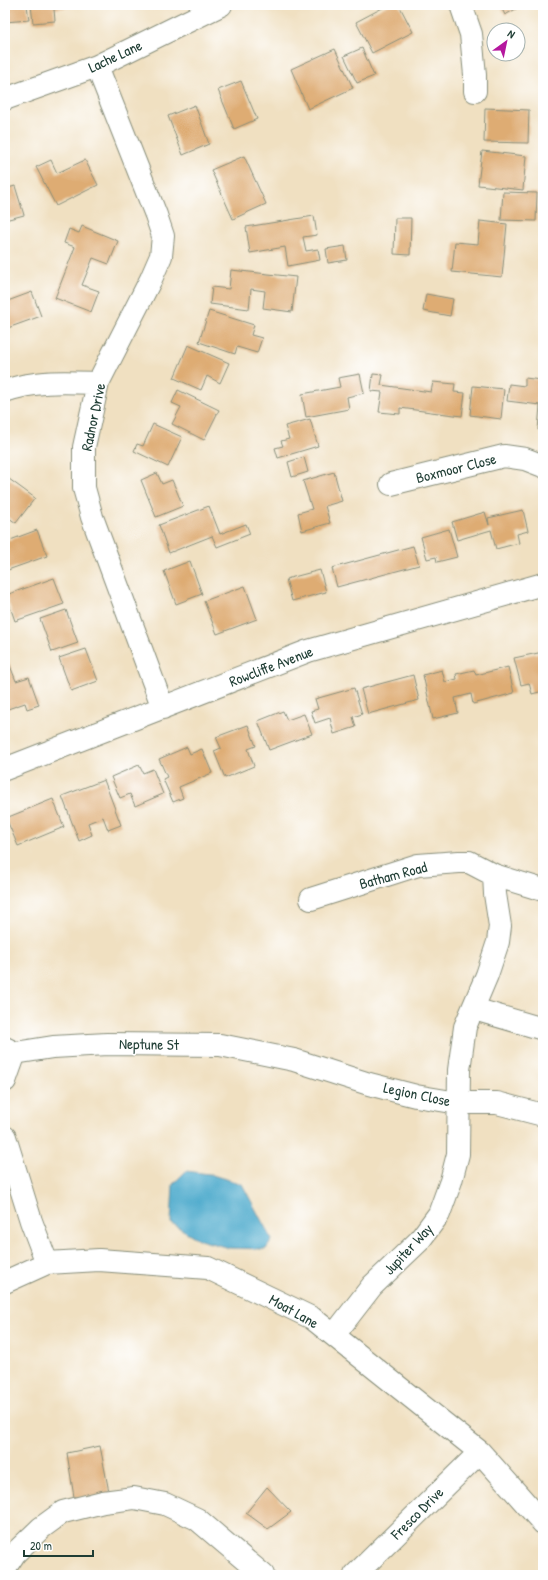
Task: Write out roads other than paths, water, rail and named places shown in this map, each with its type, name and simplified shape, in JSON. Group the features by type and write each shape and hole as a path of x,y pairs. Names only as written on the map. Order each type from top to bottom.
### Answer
{"street":[{"name":"Lache Lane","path":"5,99 97,66 220,5"},
{"path":"461,5 471,34 475,90"},
{"name":"Radnor Drive","path":"97,66 163,236 161,256 151,279 98,383 84,447 84,488 92,517 164,708"},
{"path":"5,392 19,386 52,382 98,383"},
{"name":"Boxmoor Close","path":"391,484 504,456 525,459 543,466"},
{"name":"Rowcliffe Avenue","path":"5,769 308,651 543,584"},
{"name":"Batham Road","path":"311,899 418,865 469,862 494,875 543,890"},
{"name":"Jupiter Way","path":"334,1335 372,1286 419,1241 439,1214 451,1181 458,1154 458,1070 465,1027 474,1009 498,942 500,926 495,894 494,875"},
{"path":"474,1009 543,1029"},
{"name":"Neptune St","path":"10,1051 107,1044 220,1045 294,1060"},
{"path":"5,1081 10,1051"},
{"name":"Legion Close","path":"294,1060 369,1084 416,1096 458,1103 497,1103 543,1115"},
{"path":"5,1137 31,1221 47,1262"},
{"name":"Moat Lane","path":"5,1282 47,1262 99,1260 208,1268 312,1318 480,1452 543,1522"},
{"name":"Fresco Drive","path":"355,1575 480,1452"},
{"path":"5,1568 16,1553 41,1528 63,1512 103,1502 134,1498 165,1504 197,1519 263,1575"}],"water":[{"path":"186,1171 209,1174 242,1184 272,1240 266,1249 229,1248 200,1240 171,1223 173,1184"}]}
